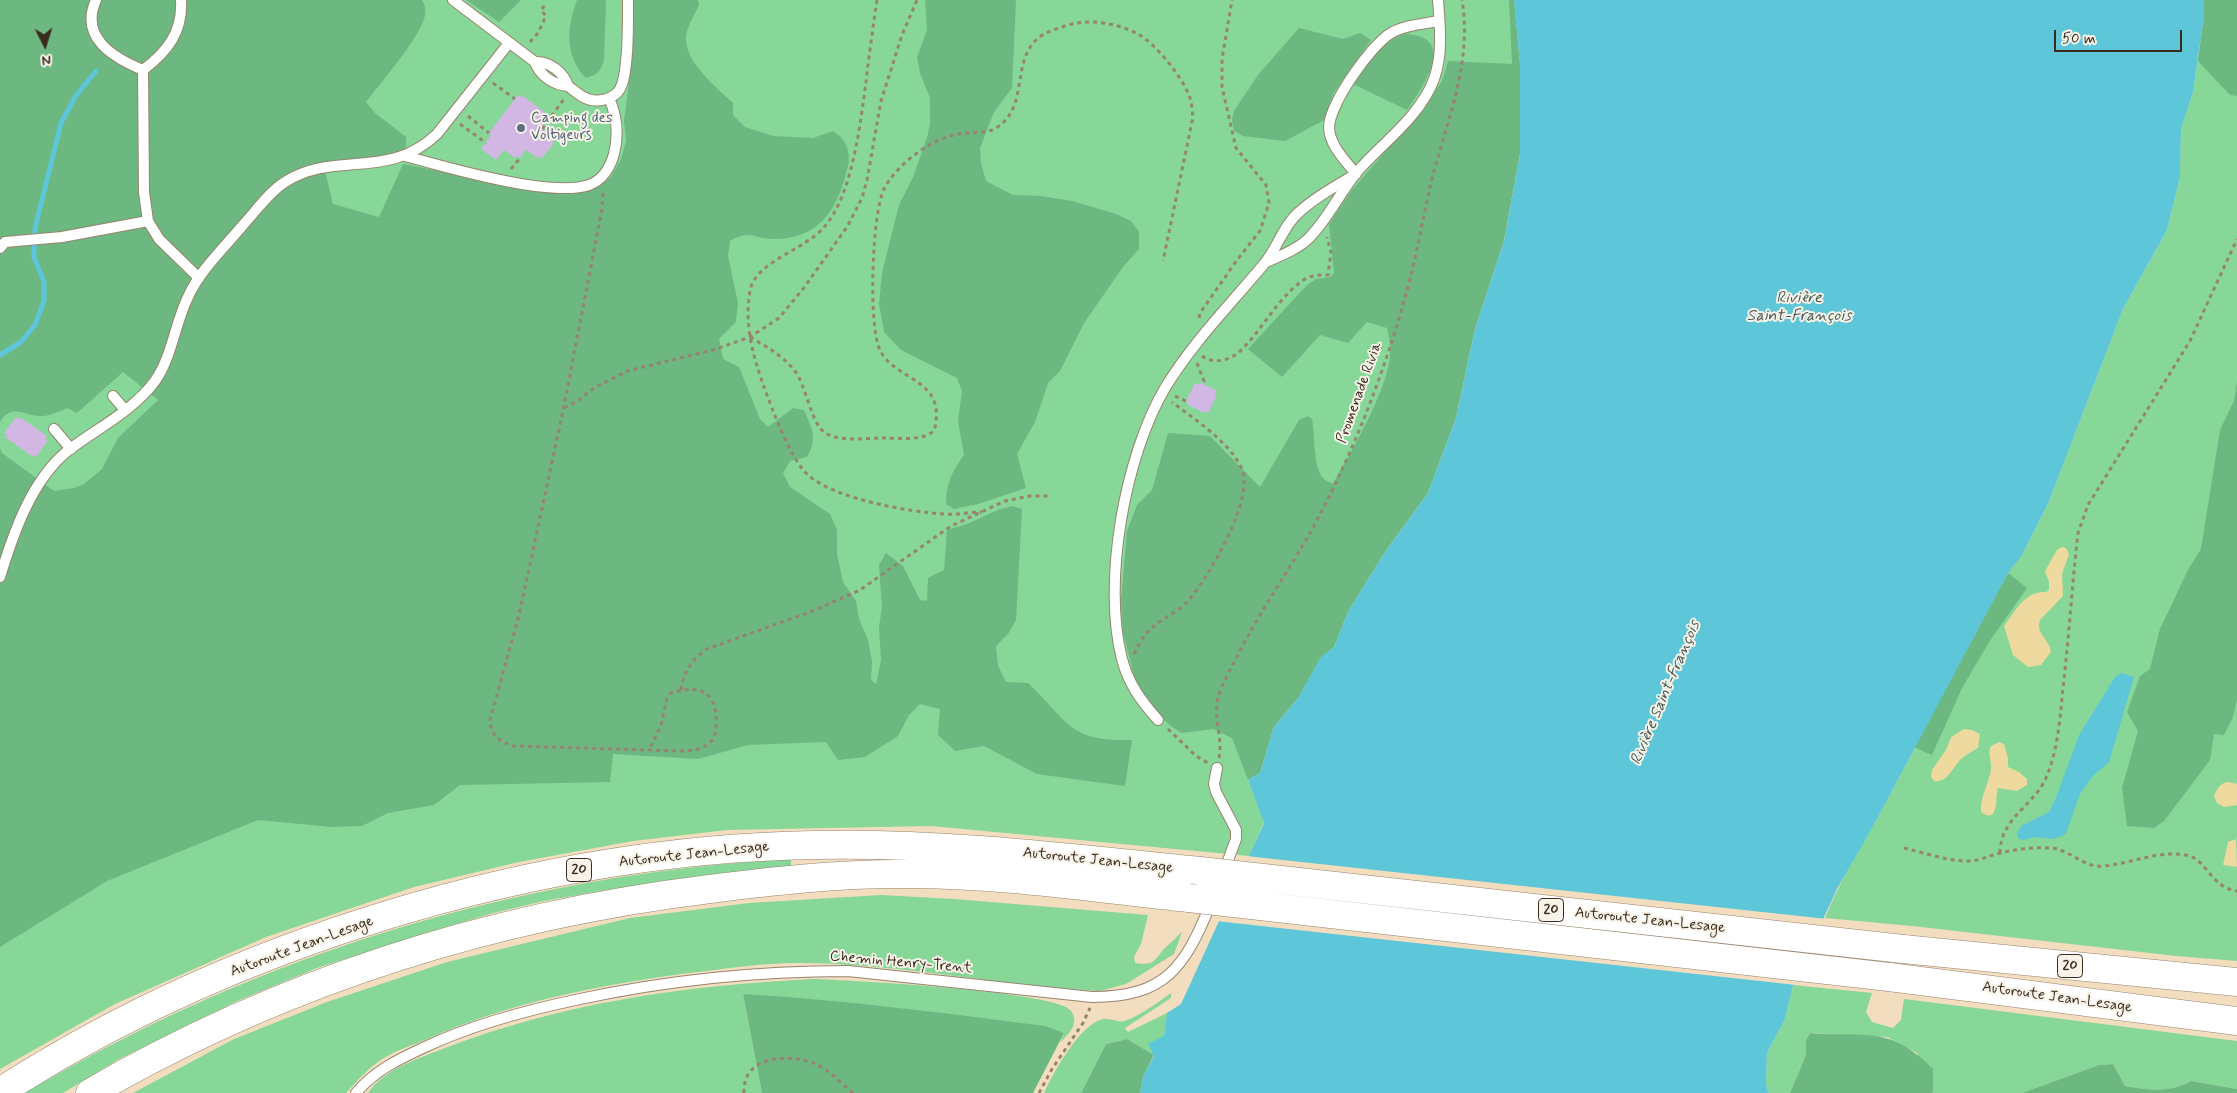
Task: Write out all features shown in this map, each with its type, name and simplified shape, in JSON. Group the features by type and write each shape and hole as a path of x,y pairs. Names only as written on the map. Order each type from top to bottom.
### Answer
{"highway":[{"name":"Autoroute Jean-Lesage","path":"0,1092 64,1053 182,993 252,964 402,912 489,888 635,860 701,852 828,844 972,849 1212,882 2237,982"},
{"name":"Autoroute Jean-Lesage","path":"90,1093 160,1054 223,1023 350,971 404,953 496,927 599,905 666,894 772,882 886,874 985,878 1189,898 1889,977 2237,1021"}],"lane":[{"path":"96,0 92,23 96,37 115,57 143,70"},
{"path":"143,70 158,58 175,36 182,13 181,0"},
{"path":"453,0 535,62 538,71 558,85 568,86 589,100 609,98 617,93 623,81 628,0"},
{"path":"1266,262 1308,239 1322,223 1356,174 1424,100 1434,79 1439,61 1441,41 1438,0"},
{"path":"1356,174 1338,152 1332,140 1329,128 1334,109 1353,76 1378,42 1404,27 1439,21"},
{"path":"0,577 11,543 40,483 53,465 71,449 149,390 162,370 180,314 188,296 199,278 264,201 286,182 323,167 384,162 405,156 426,144 437,134 509,43"},
{"path":"143,70 144,192 148,221 159,239 199,278"},
{"path":"405,156 466,172 515,182 564,188 588,186 602,177 609,166 616,146 616,117 609,98"},
{"path":"1158,720 1136,694 1125,669 1118,636 1115,596 1118,549 1132,472 1149,421 1162,395 1194,345 1266,262 1295,216 1356,174"},
{"path":"2,242 62,237 148,221"},
{"path":"113,396 125,410"},
{"path":"54,429 71,449"},
{"name":"Chemin Henry-Trent","path":"356,1093 370,1078 396,1061 450,1035 505,1017 628,989 695,979 799,972 848,971 1092,997 1116,997 1138,993 1158,983 1172,972 1196,938 1212,882 1236,839 1234,824 1216,792 1214,784 1217,768"}],"path":[{"path":"876,0 856,149 839,202 820,231 808,241 766,267 756,276 750,290 748,318 750,337 756,364 771,407 799,463 808,475 846,494 890,506 947,514 982,512"},
{"path":"564,408 576,402 594,388 627,371 713,350 750,337 778,318 803,289 847,227 862,198 881,101 902,35 917,0"},
{"path":"1202,384 1204,381 1194,345 1200,313 1237,260 1260,232 1269,204 1266,185 1236,148 1222,87 1222,59 1232,0"},
{"name":"Promenade Rivia","path":"1217,768 1220,751 1220,738 1215,718 1218,696 1244,641 1297,556 1340,474 1362,426 1400,316 1462,64 1466,38 1462,0"},
{"path":"522,52 538,33 546,16 541,10 545,5"},
{"path":"750,337 776,352 796,372 817,423 825,433 838,438 915,438 931,434 936,428 937,415 935,404 929,392 919,381 888,360 880,352 876,339 873,319 873,263 880,202 884,189 914,154 956,134 981,133 997,127 1012,111 1020,92 1026,52 1036,40 1047,32 1074,22 1103,22 1138,34 1174,68 1190,97 1193,117 1162,261"},
{"path":"503,91 515,99"},
{"path":"542,128 564,99"},
{"path":"478,124 489,133"},
{"path":"471,133 486,143"},
{"path":"602,177 602,209 564,408 519,616 490,720 490,730 499,741 513,746 649,750 696,750 714,739 716,712 710,695 705,692 681,690 671,693 667,698 661,725 649,750"},
{"path":"1194,345 1205,358 1213,361 1226,360 1237,353 1281,301 1303,280 1318,275 1328,275 1331,253 1322,223"},
{"path":"2000,853 2006,827 2041,787 2054,751 2060,713 2078,534 2088,505 2094,492 2190,341 2237,239"},
{"path":"1125,669 1146,634 1186,603 1205,580 1220,556 1235,518 1245,481 1242,467 1225,446 1202,424 1162,395"},
{"path":"681,690 683,674 694,658 707,649 813,610 860,590 951,526 982,512 1016,498 1048,496"},
{"path":"1168,728 1196,756 1217,768"},
{"path":"1904,848 1943,858 1970,861 2000,853 2050,848 2062,850 2095,866 2158,855 2187,855 2200,862 2218,884 2237,891"},
{"path":"1039,1093 1060,1055 1089,1013 1092,997"},
{"path":"744,1093 748,1074 754,1067 765,1061 781,1057 800,1059 818,1065 853,1093"}],"green space":[{"path":"0,0 1514,0 1520,65 1520,154 1248,780 1264,822 1249,856 931,826 727,830 633,841 519,862 414,887 266,937 115,1004 0,1069"},
{"path":"0,0 422,0 425,15 422,24 400,59 366,102 375,113 406,137 406,150 376,158 323,163 333,204 379,217 403,164 535,190 575,193 593,190 604,183 611,177 621,159 626,141 624,121 632,58 633,0 698,0 699,5 686,34 687,47 703,74 733,103 733,115 745,127 773,136 813,138 833,131 838,134 848,150 848,166 839,195 833,208 815,227 790,238 767,239 748,235 737,237 730,241 728,256 738,303 736,322 719,339 723,359 739,367 760,419 768,427 793,408 804,410 807,416 813,433 810,451 807,457 790,461 783,473 790,487 830,514 837,530 837,554 843,582 856,601 859,619 868,640 872,661 871,680 876,684 881,660 879,627 882,607 879,565 886,553 903,566 920,600 927,601 928,578 944,570 947,530 967,524 1000,509 1013,506 1022,509 1016,620 1008,634 996,646 998,666 1006,682 1028,683 1062,719 1082,733 1111,740 1132,740 1125,786 1037,774 984,746 955,751 938,735 940,709 920,704 909,715 898,736 865,757 838,760 826,742 748,745 698,759 613,754 610,782 460,785 434,805 388,813 362,826 332,827 258,820 107,881 0,947 0,448 2,453 54,491 74,488 84,484 102,469 118,438 158,400 123,372 77,413 67,408 44,416 15,411 10,412 0,422"},
{"path":"466,0 521,0 499,22"},
{"path":"577,0 605,0 606,2 604,60 598,72 586,78 574,60 571,50 571,20"},
{"path":"925,0 1016,0 1012,88 994,112 980,148 981,163 986,181 1013,195 1041,196 1072,201 1116,214 1131,221 1139,232 1139,249 1123,267 1084,323 1060,371 1048,383 1035,422 1017,454 1026,488 978,504 954,509 946,504 946,497 950,478 964,455 958,421 962,391 957,378 901,350 884,332 879,304 882,273 899,205 913,177 927,138 930,123 930,98 920,73 917,57 927,30"},
{"path":"1509,0 1514,0 1520,65 1520,154 1504,241 1475,329 1456,418 1428,493 1385,552 1348,612 1334,647 1320,659 1299,697 1274,727 1260,773 1248,780 1232,738 1213,729 1182,733 1172,727 1151,708 1136,684 1123,632 1121,600 1127,531 1137,505 1152,490 1168,433 1210,436 1260,487 1299,420 1308,416 1312,419 1317,466 1324,479 1333,484 1360,436 1385,379 1390,347 1387,328 1367,322 1348,343 1320,335 1282,377 1248,349 1307,285 1316,279 1330,277 1334,273 1329,224 1351,191 1423,108 1442,81 1448,61 1512,64"},
{"path":"2204,0 2237,0 2237,961 1825,918 1849,868 2008,573 2021,557 2048,504 2123,309 2167,230 2180,177 2181,129 2193,92 2204,17"},
{"path":"2204,0 2237,0 2237,96 2230,95 2198,61 2204,17"},
{"path":"1299,28 1343,39 1360,33 1371,40 1333,94 1324,120 1285,141 1243,136 1234,131 1232,119 1234,111 1258,75"},
{"path":"1405,34 1421,37 1430,43 1434,53 1428,76 1407,110 1353,84 1363,68 1381,48"},
{"path":"2237,382 2237,699 2233,717 2224,735 2214,734 2210,760 2164,821 2154,828 2127,826 2122,788 2138,731 2127,712 2140,676 2150,669 2160,629 2188,570 2201,549 2220,430 2234,401"},
{"path":"2008,573 2027,588 1989,642 1962,688 1932,755 1914,747"},
{"path":"791,859 791,866 611,889 544,901 493,913 426,933 317,968 237,1001 119,1059 63,1093 25,1093 114,1044 205,1000 299,962 394,930 491,903 590,882 690,868"},
{"path":"881,895 1148,915 1141,944 1134,957 1135,963 1146,964 1153,962 1182,932 1174,954 1126,984 1100,991 1024,985 836,964 784,963 744,966 588,989 491,1015 389,1055 368,1070 346,1093 133,1093 234,1039 327,1002 447,962 630,918 749,903"},
{"path":"812,979 949,988 1030,998 1058,1004 1071,1011 1074,1024 1070,1032 1060,1043 1064,1033 743,994 762,1093 368,1093 383,1077 414,1060 490,1032 535,1019 580,1008 671,992 717,986"},
{"path":"1793,985 1872,993 1866,1012 1872,1022 1893,1028 1901,1020 1904,999 2237,1041 2237,1089 2191,1081 2183,1085 2158,1090 2125,1086 2113,1064 2099,1065 2022,1093 1932,1093 1933,1091 1917,1053 1887,1037 1810,1033 1806,1040 1806,1055 1790,1093 1769,1093 1766,1085 1767,1053 1785,1019"},
{"path":"1171,993 1171,998 1125,1028 1128,1032 1167,1013 1164,1036 1154,1055 1127,1039 1106,1044 1081,1093 1044,1093 1068,1050 1085,1030 1103,1019 1125,1021 1131,1019"},
{"path":"743,994 856,1003 932,1012 1045,1026 1064,1033 1033,1093 762,1093"},
{"path":"1810,1033 1876,1036 1903,1045 1933,1069 1933,1091 1932,1093 1790,1093 1806,1055 1806,1040"},
{"path":"1127,1039 1154,1055 1143,1077 1140,1093 1081,1093 1106,1044"},
{"path":"2113,1064 2125,1086 2159,1090 2183,1085 2191,1081 2237,1089 2237,1093 2022,1093 2099,1065"}],"sand":[{"path":"2062,547 2066,548 2069,554 2062,574 2063,596 2040,620 2039,625 2039,629 2048,643 2051,652 2041,665 2028,667 2013,655 2004,626 2026,598 2049,590 2049,582 2045,571 2057,550"},
{"path":"1964,729 1980,734 1978,748 1961,759 1943,780 1934,781 1931,777 1932,770 1946,750 1951,737"},
{"path":"1999,742 2004,744 2008,758 2008,767 2019,772 2027,779 2027,785 2017,791 1998,788 1994,812 1991,815 1987,815 1981,812 1981,806 1991,769 1990,749 1991,746"},
{"path":"2223,783 2237,784 2237,805 2224,807 2217,803 2214,796"},
{"path":"2236,839 2237,867 2223,865 2228,842"}],"water":[{"name":"Rivière Saint-François","path":"1514,0 2204,0 2204,17 2193,92 2181,129 2180,177 2167,230 2123,309 2048,504 2021,557 2008,573 1876,821 1837,889 1793,985 1785,1019 1767,1053 1766,1085 1769,1093 1140,1093 1143,1077 1154,1056 1148,1044 1164,1036 1167,1013 1181,1004 1264,823 1248,780 1260,773 1274,727 1299,697 1320,658 1334,647 1348,612 1385,552 1428,493 1456,418 1475,329 1504,241 1520,154 1520,65"},
{"path":"2122,673 2134,677 2109,762 2093,776 2080,794 2066,833 2052,839 2036,837 2024,840 2019,839 2017,833 2021,826 2049,812 2079,735 2115,677"}],"pier":[{"path":"1246,856 1827,919 1796,985 1216,921"}],"building":[{"path":"518,95 521,97 522,95 548,115 546,117 549,119 542,128 554,138 552,141 554,143 542,158 540,156 539,159 526,150 520,158 517,156 515,158 504,150 496,160 481,149 491,135 489,133"},
{"path":"1199,382 1217,391 1215,395 1217,395 1208,413 1205,411 1204,413 1187,404 1188,402 1186,401 1195,383 1198,385"},
{"path":"16,417 21,418 47,436 45,438 48,440 37,456 33,457 5,437 7,435 4,433"}],"waterway":[{"path":"0,355 21,342 35,325 44,301 44,282 34,257 35,228 61,123 75,97 96,71"}],"place":[{"name":"Camping des Voltigeurs","path":"521,128"}]}
